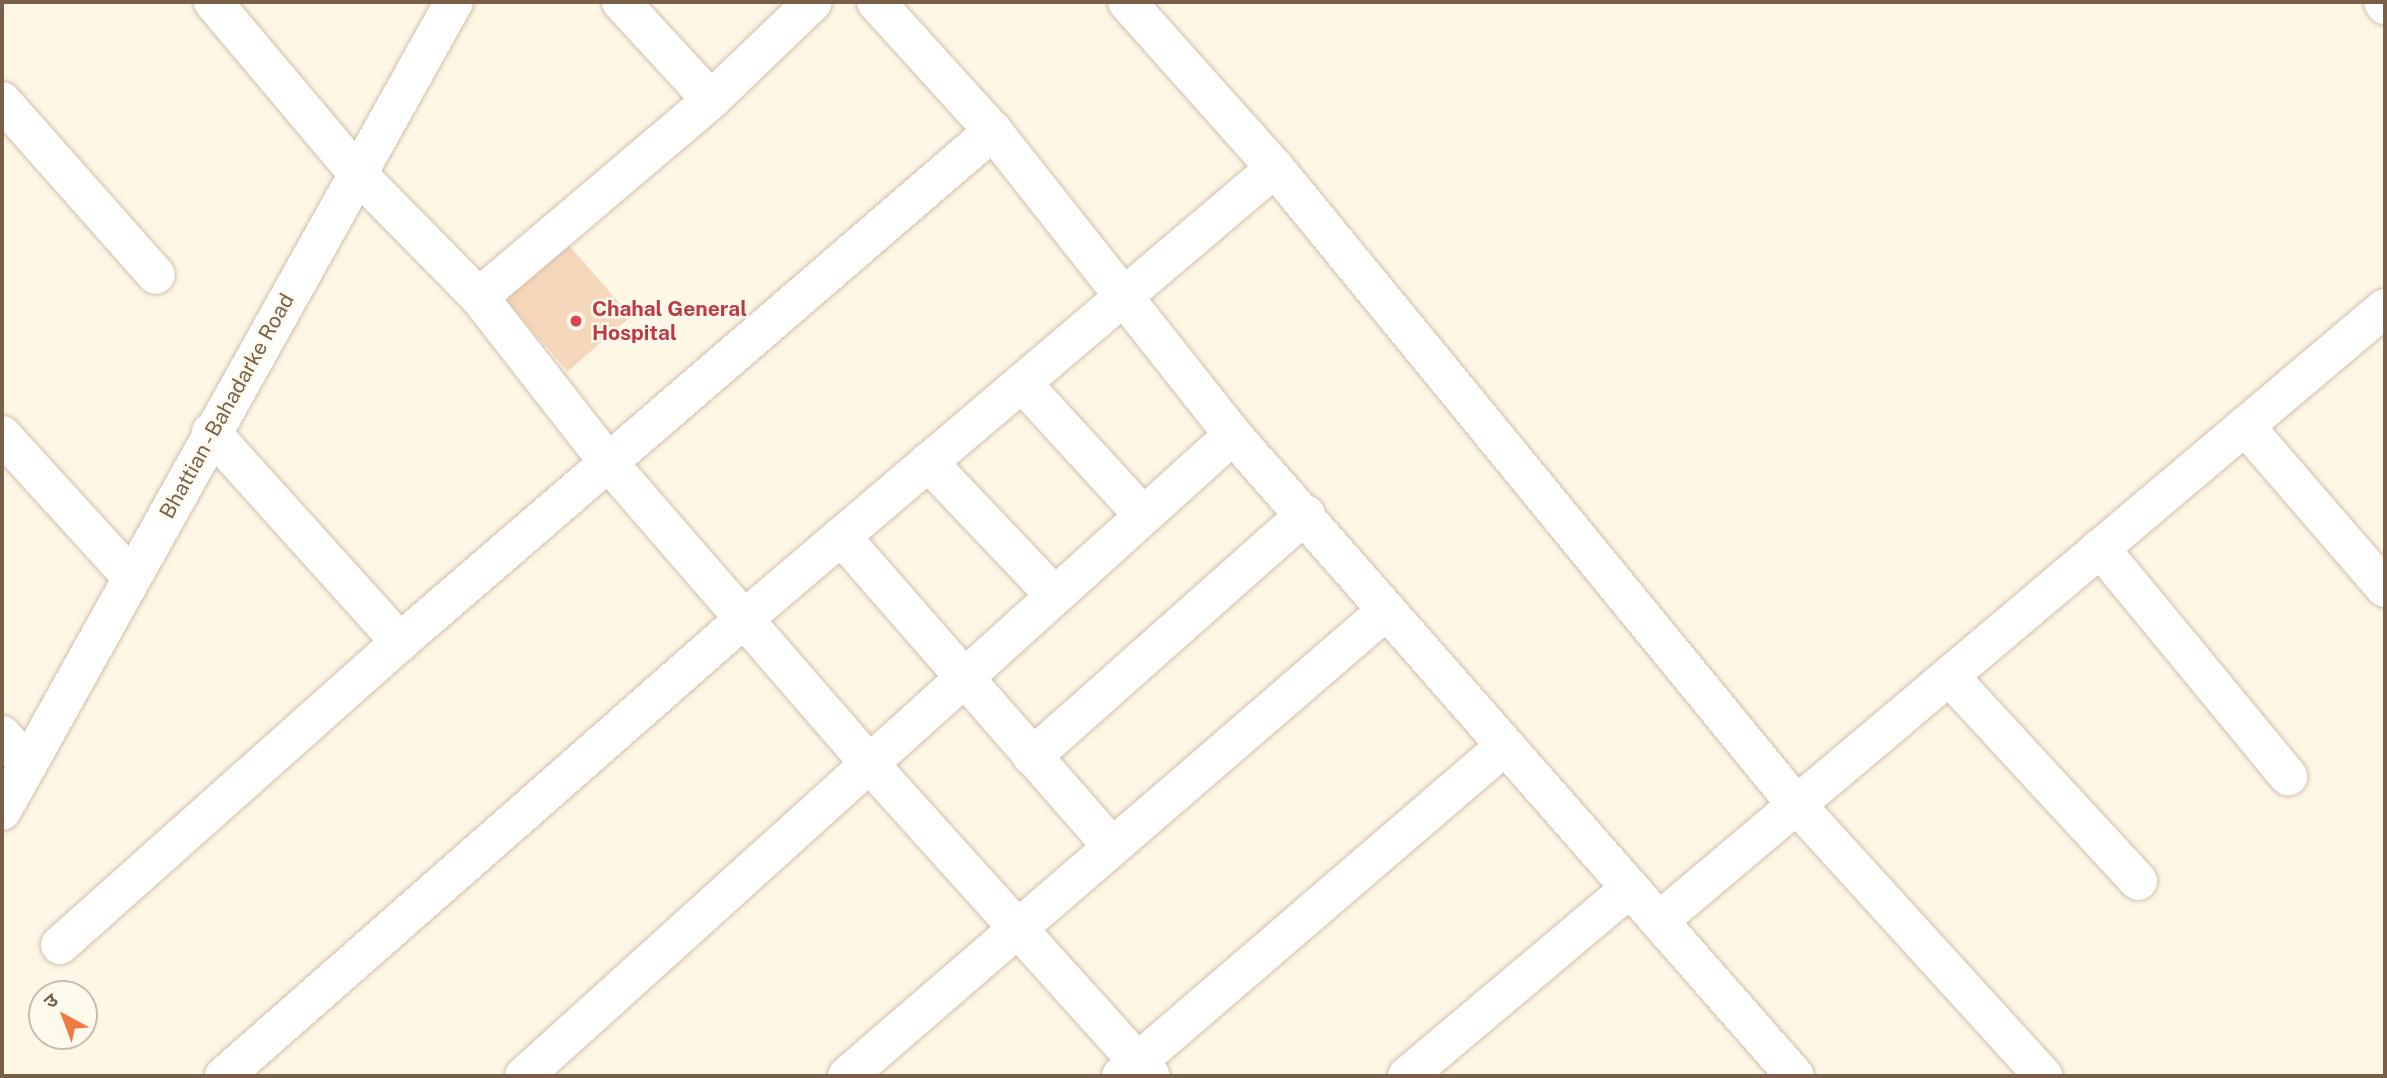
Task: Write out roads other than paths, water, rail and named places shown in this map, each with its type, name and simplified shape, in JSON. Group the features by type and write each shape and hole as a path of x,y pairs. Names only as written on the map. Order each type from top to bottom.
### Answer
{"street":[{"path":"213,2 358,174 479,297 608,462 867,761 1016,926 1137,1071 1505,746"},
{"name":"Bhattian - Bahadarke Road","path":"2,811 211,432 454,2"},
{"path":"621,2 710,100"},
{"path":"479,297 710,100 813,2"},
{"path":"876,2 992,131 1125,295 1233,435 1306,514 1505,746 1795,1076"},
{"path":"1127,2 1275,168 1795,803 2043,1076"},
{"path":"2,101 156,275"},
{"path":"60,945 400,642 992,131"},
{"path":"224,1076 744,619 1275,168"},
{"path":"1659,921 1795,803 2385,308"},
{"path":"1021,383 1143,515"},
{"path":"2245,426 2385,588"},
{"path":"211,432 400,642"},
{"path":"2,435 131,577"},
{"path":"524,1076 867,761 1233,435"},
{"path":"928,463 1055,594"},
{"path":"1032,757 1306,514"},
{"path":"841,536 961,678 1111,845"},
{"path":"2100,548 2288,776"},
{"path":"847,1076 1016,926 1387,610"},
{"path":"1948,676 2138,881"},
{"path":"2,735 28,764"},
{"path":"1407,1076 1630,888"}],"place":[{"name":"Chahal General Hospital","path":"576,321"}]}
